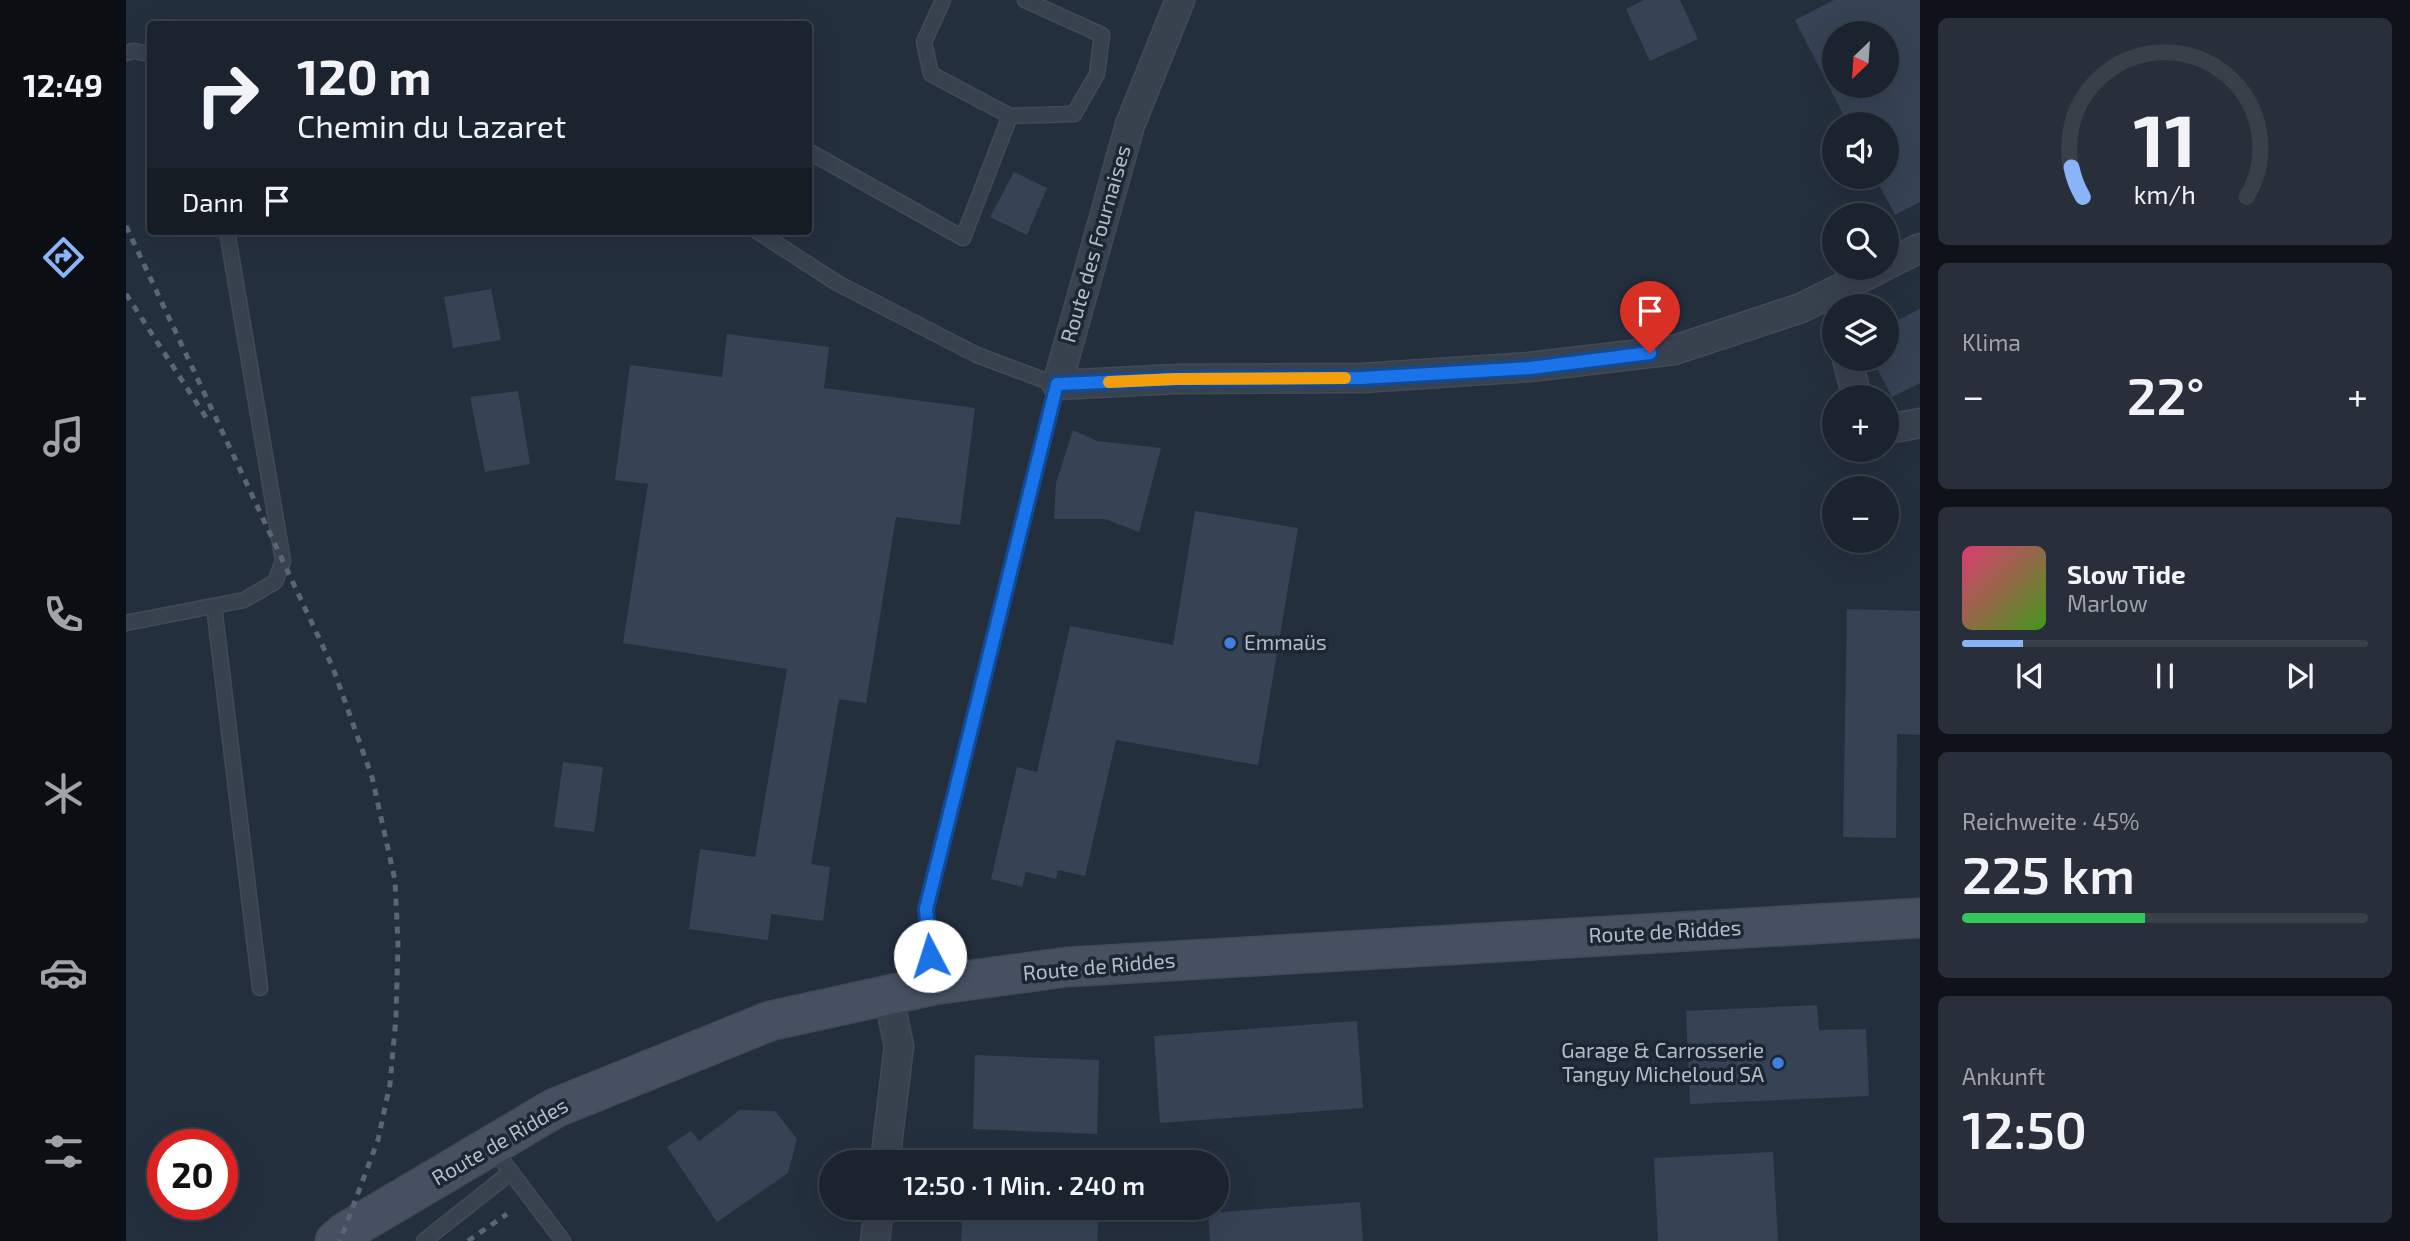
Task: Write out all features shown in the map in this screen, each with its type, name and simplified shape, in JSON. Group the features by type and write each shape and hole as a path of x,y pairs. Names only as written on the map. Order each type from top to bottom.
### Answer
{"street":[{"name":"Route des Fournaises","path":"1057,384 1130,125 1180,0"},
{"path":"1899,258 1920,248"},
{"path":"1842,294 1863,280"},
{"path":"1057,384 1176,379 1362,378 1530,368 1674,350 1822,302"},
{"path":"1899,427 1920,423"},
{"name":"Route de Riddes","path":"335,1241 344,1233 501,1159 555,1108 770,1021 888,994 1068,967 1920,918"},
{"path":"886,1150 899,1046 888,994"},
{"path":"875,1241 878,1220"}],"lane":[{"path":"943,0 924,42 931,75 1010,116 1074,114 1097,74 1102,35 1025,0"},
{"path":"126,53 134,51 147,53"},
{"path":"812,153 963,238 1010,116"},
{"path":"126,623 244,600 275,582 284,561 229,235"},
{"path":"763,235 837,283 977,355 1057,384"},
{"name":"Route des Fournaises","path":"934,985 926,909 1057,384"},
{"path":"214,606 260,988"},
{"path":"424,1241 501,1159 563,1241"}],"building":[{"path":"1644,0 1680,0 1698,39 1650,61 1626,9"},
{"path":"1834,0 1920,0 1920,202 1899,213 1899,203 1889,203 1881,189 1899,189 1899,112 1842,112 1835,98 1899,98 1899,21 1822,21 1822,73 1795,20"},
{"path":"1014,172 1047,188 1027,235 990,217"},
{"path":"491,289 501,340 453,348 444,297"},
{"path":"1920,309 1920,383 1899,394 1899,385 1886,385 1878,371 1899,371 1899,320"},
{"path":"727,334 829,347 824,388 975,408 960,525 896,517 866,703 839,699 811,864 830,867 823,921 771,914 768,940 689,929 700,849 755,857 787,669 623,643 648,484 615,480 630,365 722,377"},
{"path":"518,391 530,464 485,472 470,397"},
{"path":"1073,430 1097,441 1161,448 1139,532 1105,519 1054,519 1056,483"},
{"path":"1195,511 1298,528 1258,765 1116,740 1085,876 1058,870 1056,879 1026,872 1022,887 991,879 1017,767 1037,772 1070,626 1173,645"},
{"path":"1847,609 1920,611 1920,735 1897,734 1896,838 1843,837"},
{"path":"563,762 603,767 594,832 554,827"},
{"name":"Garage & Carrosserie Tanguy Micheloud SA","path":"1817,1005 1819,1030 1866,1029 1869,1096 1690,1104 1686,1011"},
{"path":"1357,1021 1363,1108 1160,1123 1154,1036"},
{"path":"975,1055 1099,1060 1097,1134 973,1129"},
{"path":"740,1110 775,1111 797,1139 788,1173 717,1222 667,1147 691,1131 699,1141"},
{"path":"1773,1152 1778,1241 1658,1241 1654,1158"},
{"path":"1360,1202 1363,1241 1210,1241 1208,1220 1229,1220 1229,1211"},
{"path":"962,1220 1098,1220 1097,1241 961,1241"}],"railway":[{"path":"126,226 333,668 372,777 395,880 398,944 396,1017 390,1084 378,1140 340,1241"},
{"path":"126,294 209,422"},
{"path":"468,1241 507,1214"}],"slow traffic":[{"path":"1109,382 1345,378"}],"place":[{"name":"Emmaüs","path":"1230,643"},
{"name":"Garage & Carrosserie Tanguy Micheloud SA","path":"1778,1063"}],"route":[{"path":"930,956 926,909 1057,384 1176,379 1362,378 1530,368 1650,353"}]}
